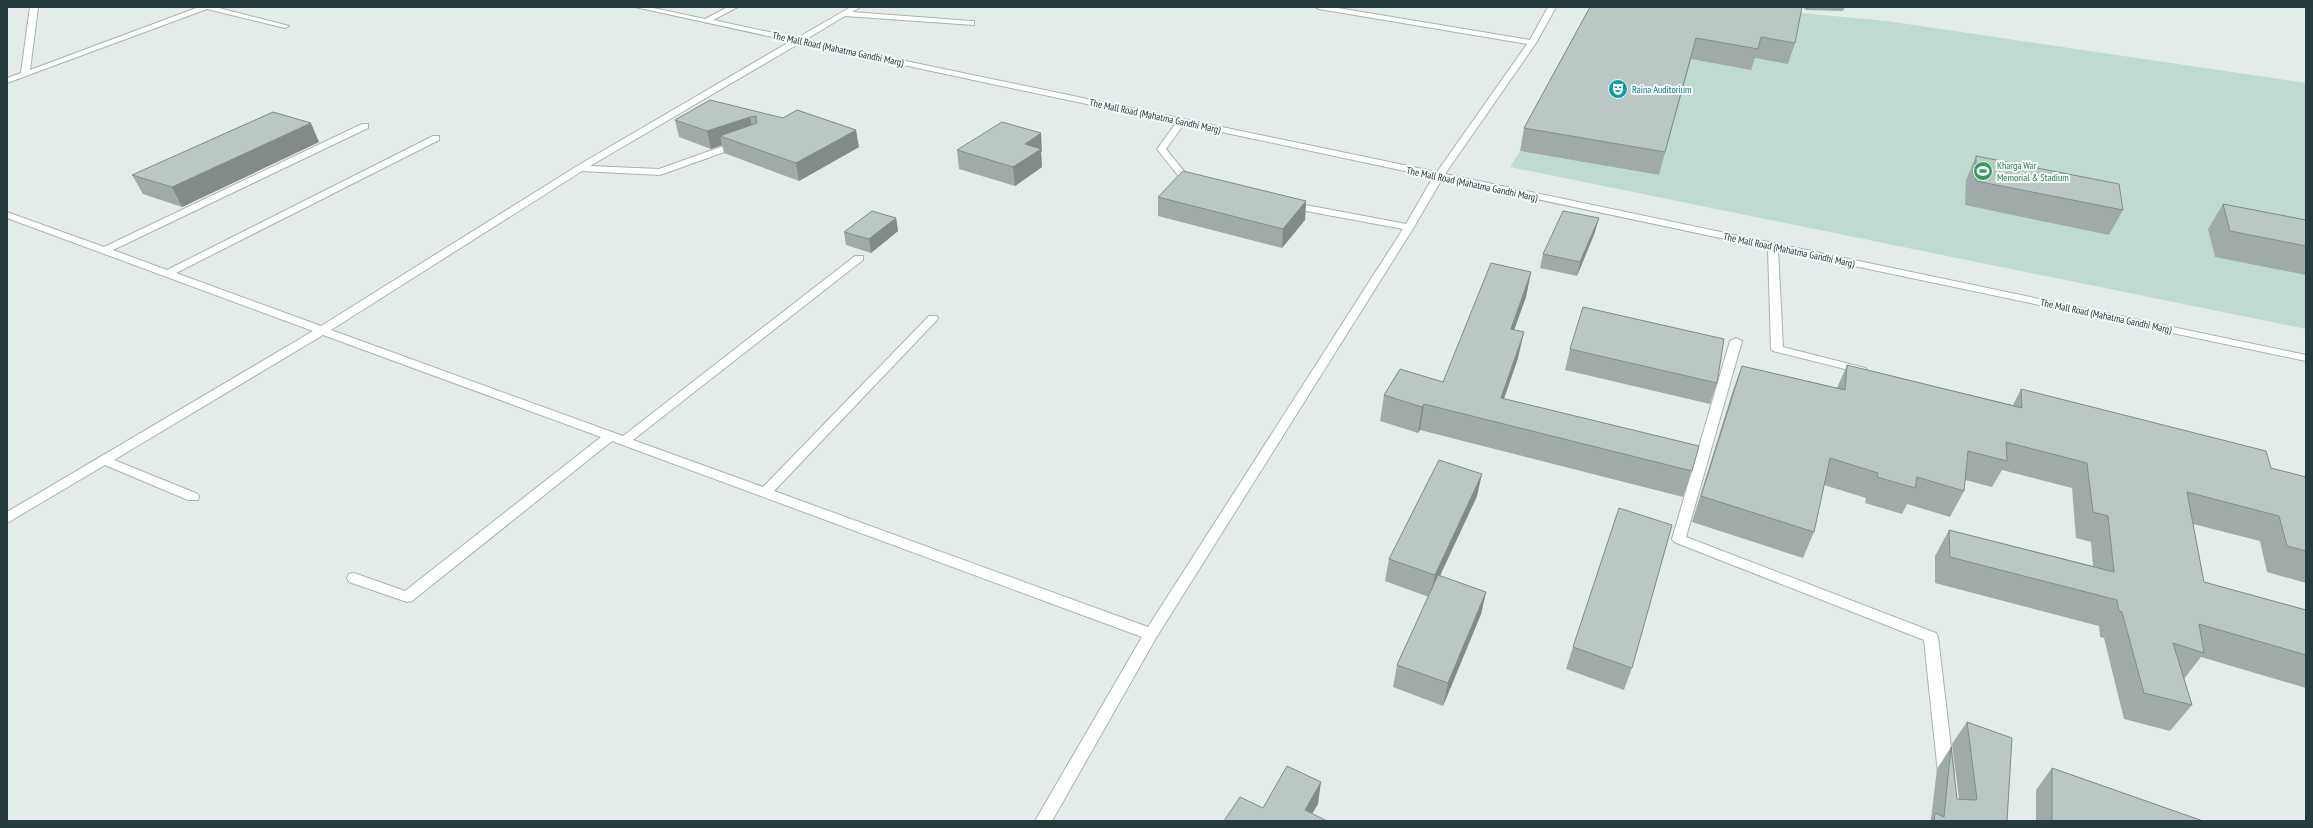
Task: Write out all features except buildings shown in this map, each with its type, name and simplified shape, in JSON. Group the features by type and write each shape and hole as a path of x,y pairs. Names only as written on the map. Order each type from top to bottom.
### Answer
{"street":[{"path":"25,74 34,7"},
{"path":"7,81 206,7 285,26"},
{"name":"The Mall Road (Mahatma Gandhi Marg)","path":"639,7 1182,121 1438,177 2306,358"},
{"path":"706,21 734,7"},
{"path":"7,518 321,330 580,168 856,7"},
{"path":"1319,7 1532,43"},
{"path":"1044,821 1151,634 1409,227 1438,177 1532,43 1552,7"},
{"path":"844,14 971,23"},
{"path":"1182,121 1161,149 1188,185 1203,188"},
{"path":"104,251 365,126"},
{"path":"167,274 436,138"},
{"path":"580,168 660,172 750,139"},
{"path":"1279,202 1409,227"},
{"path":"7,216 1151,634"},
{"path":"1773,247 1777,348 1869,372"},
{"path":"624,441 859,258"},
{"path":"765,492 932,318"},
{"path":"1736,341 1679,539 1931,637 1948,790"},
{"path":"354,578 407,598 610,436"},
{"path":"104,460 193,497"}],"green space":[{"name":"Kharga War Memorial & Stadium","path":"1781,11 1887,21 2306,83 2306,329 1510,167 1520,151 1659,175 1699,27"}],"place":[{"name":"Raina Auditorium","path":"1618,89"},
{"name":"Kharga War Memorial & Stadium","path":"1983,171"}]}
